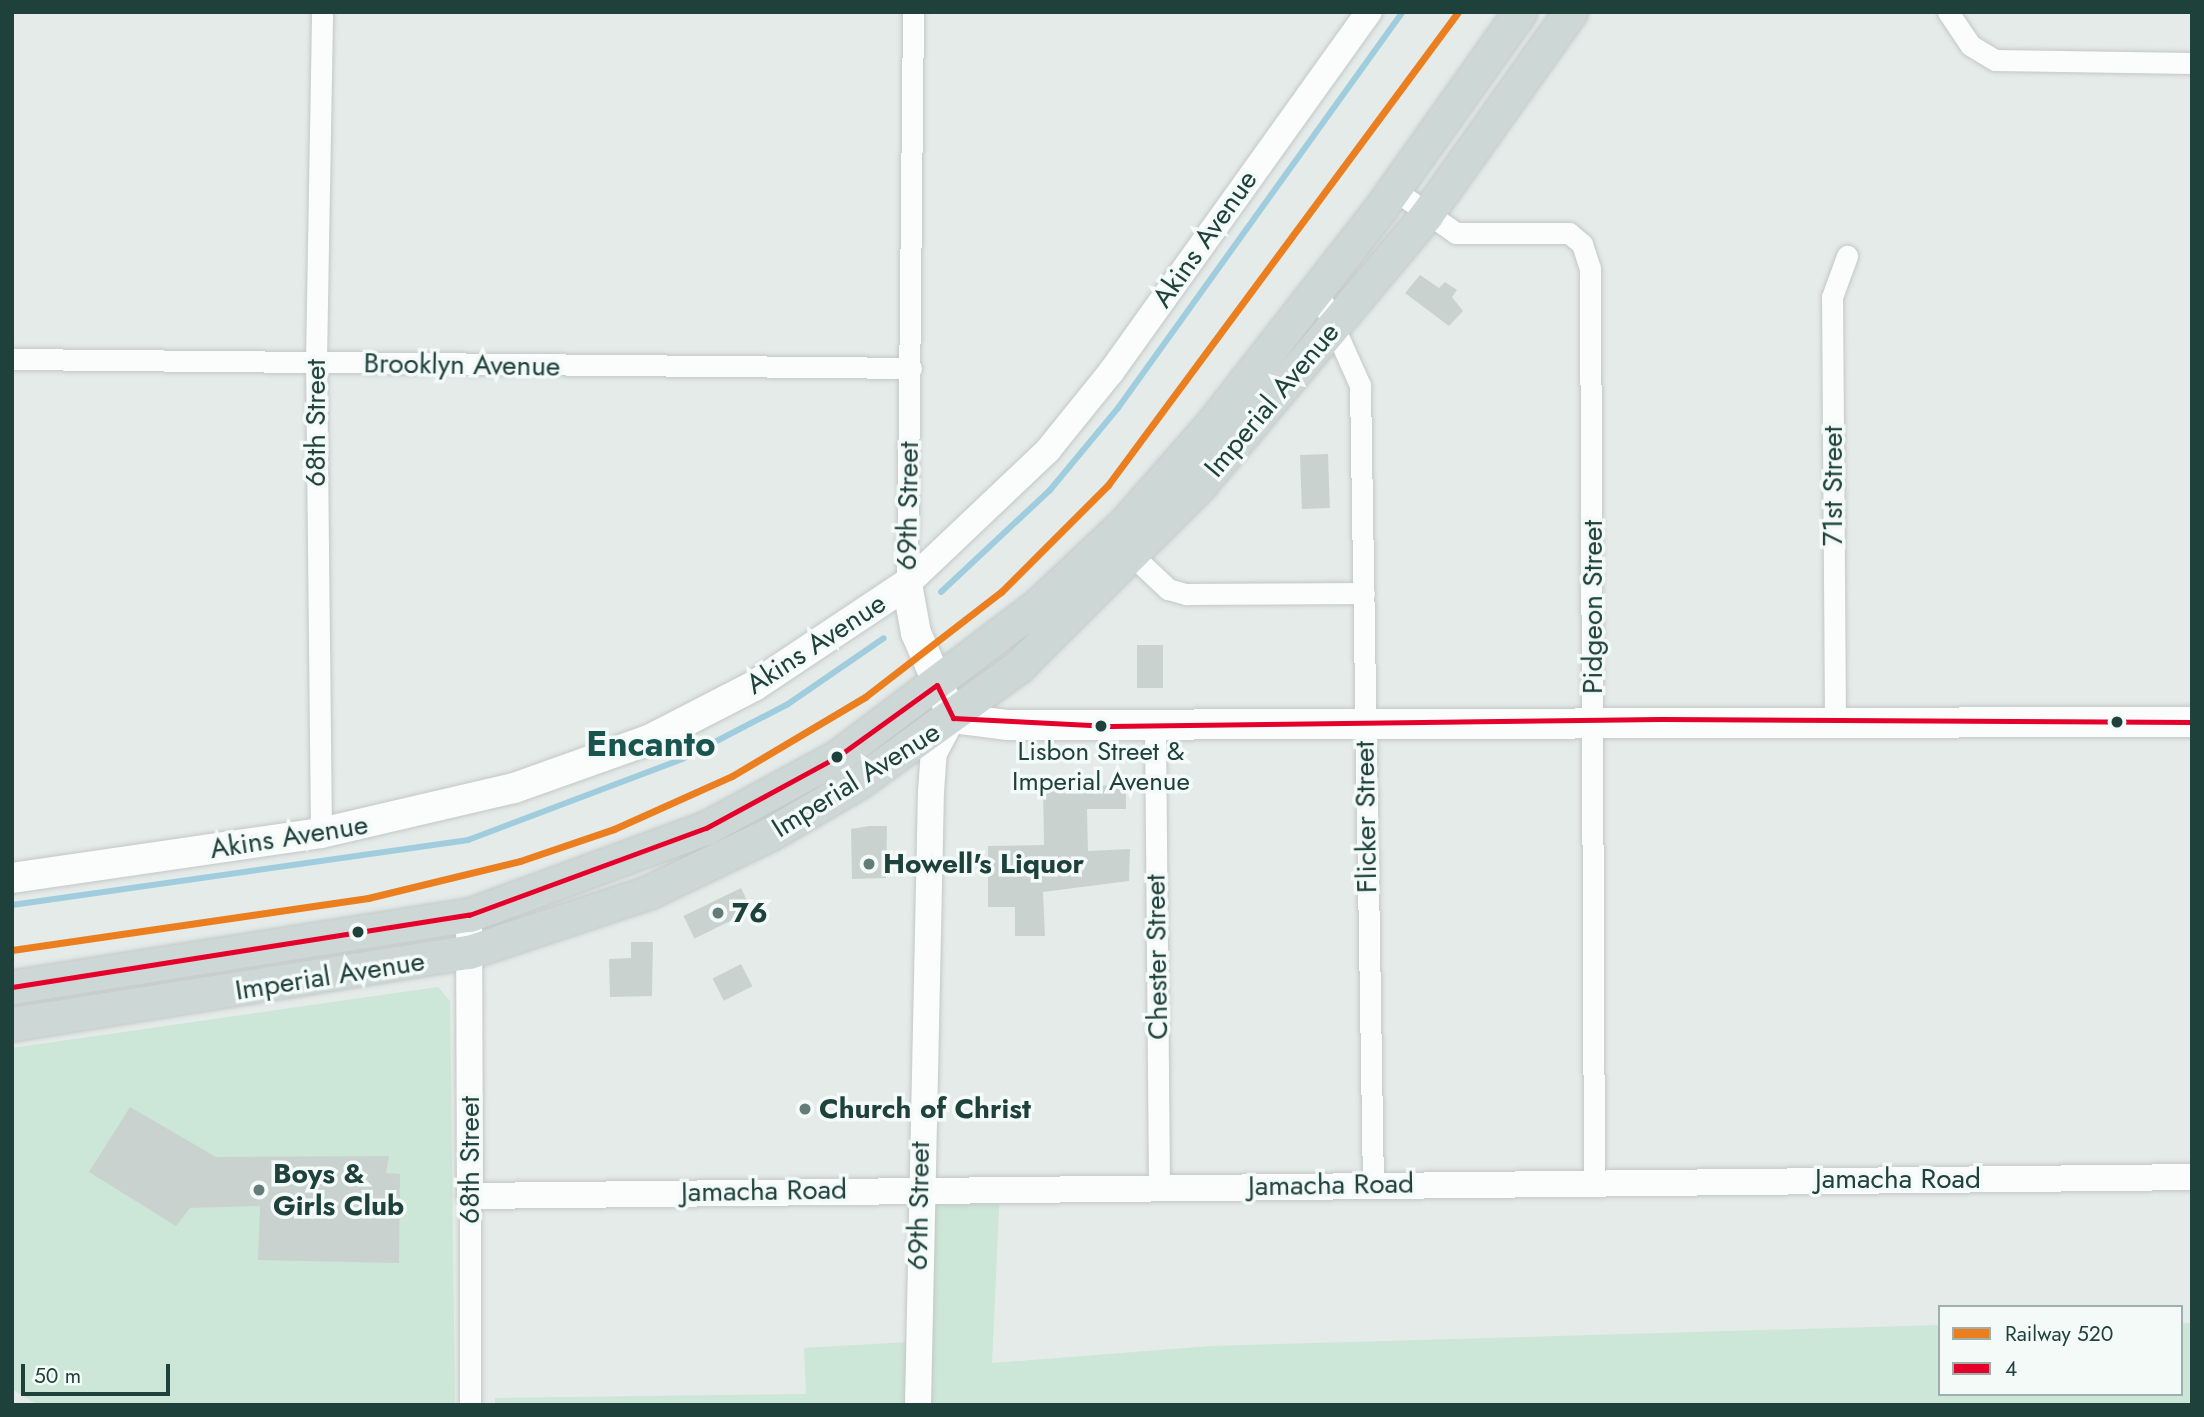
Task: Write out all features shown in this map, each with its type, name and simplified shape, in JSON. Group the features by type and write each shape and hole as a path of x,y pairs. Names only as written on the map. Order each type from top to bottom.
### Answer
{"main road":[{"name":"Imperial Avenue","path":"12,987 469,915 706,828 837,757 937,685 1038,605 1125,523 1317,289 1393,190 1520,12"},
{"name":"Imperial Avenue","path":"12,1024 469,952 649,892 734,852 859,782 953,718 1019,666 1133,557 1335,327 1426,215 1570,12"},
{"name":"69th Street","path":"907,584 916,633 953,718"},
{"name":"Akins Avenue","path":"12,878 321,833 514,788 649,740 754,686 907,584"},
{"path":"953,718 1155,726 1835,720 2192,722"}],"street":[{"name":"68th Street","path":"321,833 316,361 322,12"},
{"name":"69th Street","path":"907,584 913,12"},
{"name":"Akins Avenue","path":"907,584 987,513 1111,372 1369,12"},
{"path":"1948,12 1969,45 1995,60 2192,63"},
{"path":"1393,190 1426,215"},
{"name":"Pidgeon Street","path":"1426,215 1456,233 1569,233 1582,244 1590,268 1594,1181"},
{"name":"71st Street","path":"1835,720 1832,297 1847,256"},
{"name":"Flicker Street","path":"1317,289 1360,385 1373,1185"},
{"name":"Brooklyn Avenue","path":"12,359 911,368"},
{"path":"1133,557 1168,589 1186,594 1364,593"},
{"name":"69th Street","path":"918,1405 918,1187 931,792 934,753 953,718"},
{"name":"Chester Street","path":"1155,726 1159,1188"},
{"name":"68th Street","path":"469,915 470,1405"},
{"name":"Jamacha Road","path":"470,1196 918,1187 1159,1188 1594,1181 2192,1177"}],"green space":[{"path":"438,987 450,1001 455,1405 38,1405 12,1389 12,1048"},
{"path":"918,1187 1000,1187 992,1363 1211,1346 1938,1325 1938,1396 2183,1396 2183,1323 2192,1323 2192,1405 495,1405 495,1398 806,1394 804,1348 926,1341"}],"building":[{"path":"1420,275 1439,288 1445,282 1457,290 1452,297 1463,311 1449,326 1405,293"},
{"path":"1328,454 1330,508 1302,509 1300,455"},
{"path":"1137,645 1163,645 1163,688 1137,688"},
{"path":"1087,784 1126,787 1126,809 1087,809 1088,851 1130,849 1129,881 1043,892 1045,936 1015,936 1015,907 988,907 988,846 1044,845 1043,786"},
{"name":"Howell's Liquor","path":"887,826 886,878 852,879 851,829"},
{"path":"741,888 752,910 694,939 683,916"},
{"path":"631,942 653,942 652,996 610,997 609,959 631,958"},
{"path":"741,964 752,986 724,1001 712,979"},
{"name":"Boys & Girls Club","path":"130,1107 216,1157 389,1156 386,1173 400,1174 399,1263 258,1260 260,1206 190,1208 176,1226 89,1172"}],"waterway":[{"path":"941,592 1050,490 1118,408 1403,12"},
{"path":"12,905 468,840 682,759 788,704 884,638"}],"rail line":[{"name":"520","path":"12,950 368,898 520,861 614,829 732,776 865,697 1001,592 1108,485 1458,12"}],"transit line":[{"name":"4","path":"12,987 469,915 706,828 837,757 937,685 953,718"},
{"name":"4","path":"953,718 1110,726 1661,719 2192,722"}],"place":[{"name":"Lisbon Street & Imperial Avenue","path":"1101,726"},
{"name":"Howell's Liquor","path":"869,864"},
{"name":"76","path":"718,913"},
{"name":"Church of Christ","path":"805,1109"},
{"name":"Boys & Girls Club","path":"259,1190"}],"district":[{"name":"Encanto","path":"651,744"}]}
